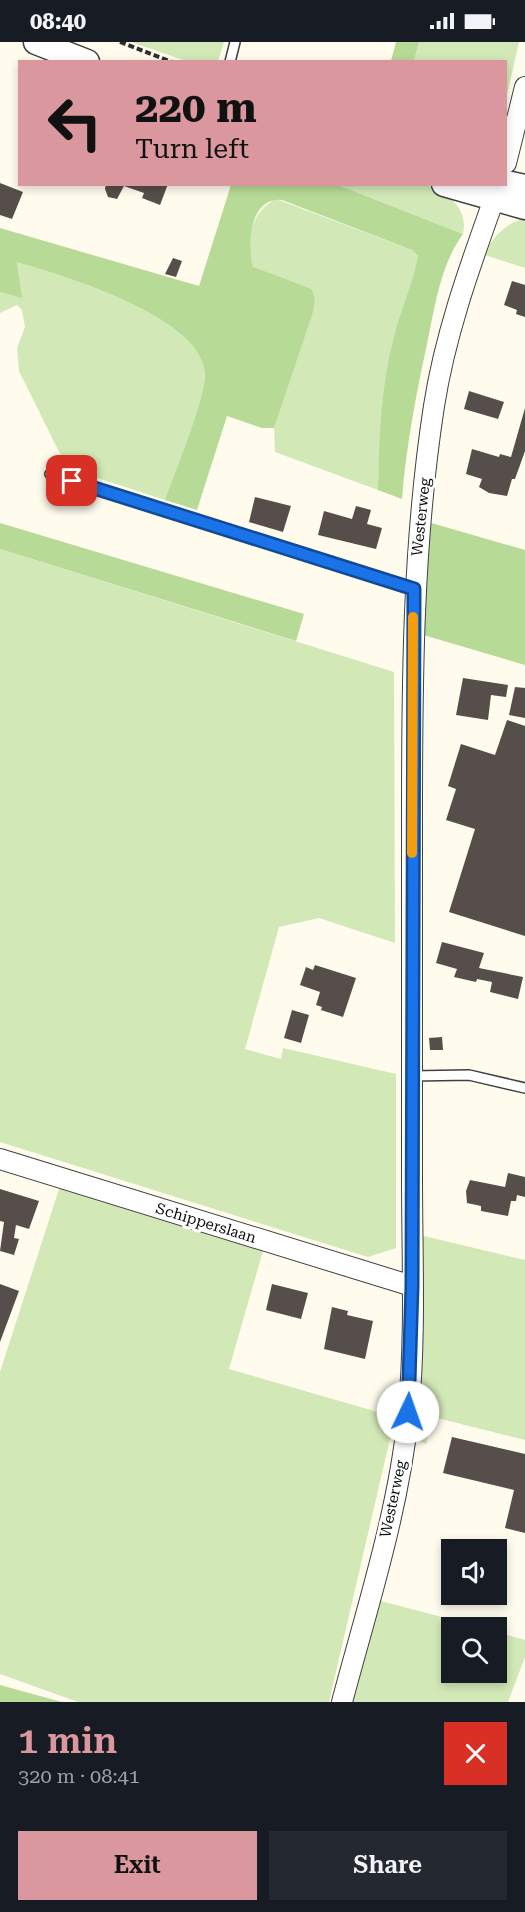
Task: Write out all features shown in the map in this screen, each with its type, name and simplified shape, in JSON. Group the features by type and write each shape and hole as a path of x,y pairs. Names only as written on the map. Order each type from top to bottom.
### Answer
{"street":[{"path":"36,42 82,60"},
{"path":"507,159 525,87"},
{"path":"472,186 525,187"},
{"path":"499,188 525,207"},
{"name":"Westerweg","path":"342,1702 379,1565 402,1458 410,1391 414,589 421,503 434,405 444,352 456,308 499,188"},
{"name":"Schipperslaan","path":"0,1159 412,1286"}],"lane":[{"path":"230,60 235,42"},
{"path":"50,474 414,589"},
{"path":"412,1076 469,1075 525,1088"}],"path":[{"path":"120,42 167,60"}],"green space":[{"path":"131,42 224,42 218,60 183,60"},
{"path":"396,42 419,42 414,60 391,60"},
{"path":"419,42 519,42 507,95 507,60 414,60"},
{"path":"231,186 341,186 463,234 449,259 436,301 412,421 402,499 378,490 379,450 390,352 418,256 412,250 282,200 271,201 263,206 257,214 251,235 253,267 312,289 315,299 313,312 274,428 262,428 227,416 197,510 165,500 204,385 205,374 198,353 181,334 156,317 127,302 96,288 17,262 22,298 0,292 0,228 199,286"},
{"path":"341,186 431,187 447,196 459,208 463,216 463,234"},
{"path":"276,199 412,250 418,256 387,374 380,431 378,490 275,452 274,428 315,299 312,289 253,268 250,238 255,220 267,205"},
{"path":"525,218 525,268 485,255 491,242 500,232 512,223"},
{"path":"17,262 65,277 127,301 181,334 198,353 205,374 204,385 165,500 67,468 19,371 17,348 25,327 22,310 17,305 0,313 0,292 21,297"},
{"path":"428,522 525,550 525,665 420,634"},
{"path":"0,523 304,614 296,641 0,549"},
{"path":"0,549 394,672 395,943 319,918 279,927 245,1049 281,1059 283,1048 396,1074 396,1248 368,1257 0,1142"},
{"path":"60,1186 263,1251 229,1369 395,1417 329,1702 78,1702 0,1674 0,1372"},
{"path":"420,1235 525,1260 525,1440 433,1417 426,1444 414,1438"},
{"path":"377,1600 442,1617 441,1683 507,1683 507,1635 525,1640 525,1657 508,1702 350,1702"},
{"path":"0,1685 62,1702 0,1702"}],"building":[{"path":"0,183 23,192 12,219 0,215"},
{"path":"106,186 124,186 117,199 108,197"},
{"path":"124,186 167,186 160,205 142,198 144,193"},
{"path":"173,258 182,261 176,277 165,274"},
{"path":"512,281 525,285 525,317 516,314 517,310 504,305"},
{"path":"469,391 504,402 498,419 464,409"},
{"path":"525,408 525,451 515,479 512,479 507,496 489,493 479,487 482,479 466,474 472,449 499,457 500,454 511,457"},
{"path":"255,497 291,506 283,532 249,522"},
{"path":"356,506 371,510 367,524 382,528 376,549 318,535 324,511 352,519"},
{"path":"463,678 508,685 506,697 491,695 488,720 456,715"},
{"path":"515,687 525,688 525,718 509,715"},
{"path":"507,720 525,726 525,936 449,912 475,829 446,820 456,789 448,786 461,744 495,755"},
{"path":"442,942 484,953 479,968 523,977 518,999 490,992 492,982 477,979 476,982 454,977 457,969 436,963"},
{"path":"315,965 356,978 343,1017 321,1010 322,1007 316,1005 320,992 300,985 306,967 313,970"},
{"path":"292,1010 309,1015 301,1043 284,1038"},
{"path":"442,1037 443,1050 430,1050 429,1038"},
{"path":"508,1173 525,1177 525,1197 517,1195 516,1201 511,1201 508,1216 481,1211 481,1206 467,1203 466,1191 470,1180 505,1187"},
{"path":"0,1189 39,1201 29,1229 16,1225 14,1238 19,1239 14,1255 0,1251 4,1222 0,1221"},
{"path":"0,1284 19,1291 0,1342"},
{"path":"272,1284 308,1293 301,1319 266,1310"},
{"path":"332,1307 348,1311 347,1315 373,1321 365,1359 324,1349"},
{"path":"452,1437 525,1454 525,1533 505,1528 514,1490 443,1473"}],"slow traffic":[{"path":"412,853 413,617"}],"route":[{"path":"72,481 414,589 412,656 412,1286 408,1412"}]}
